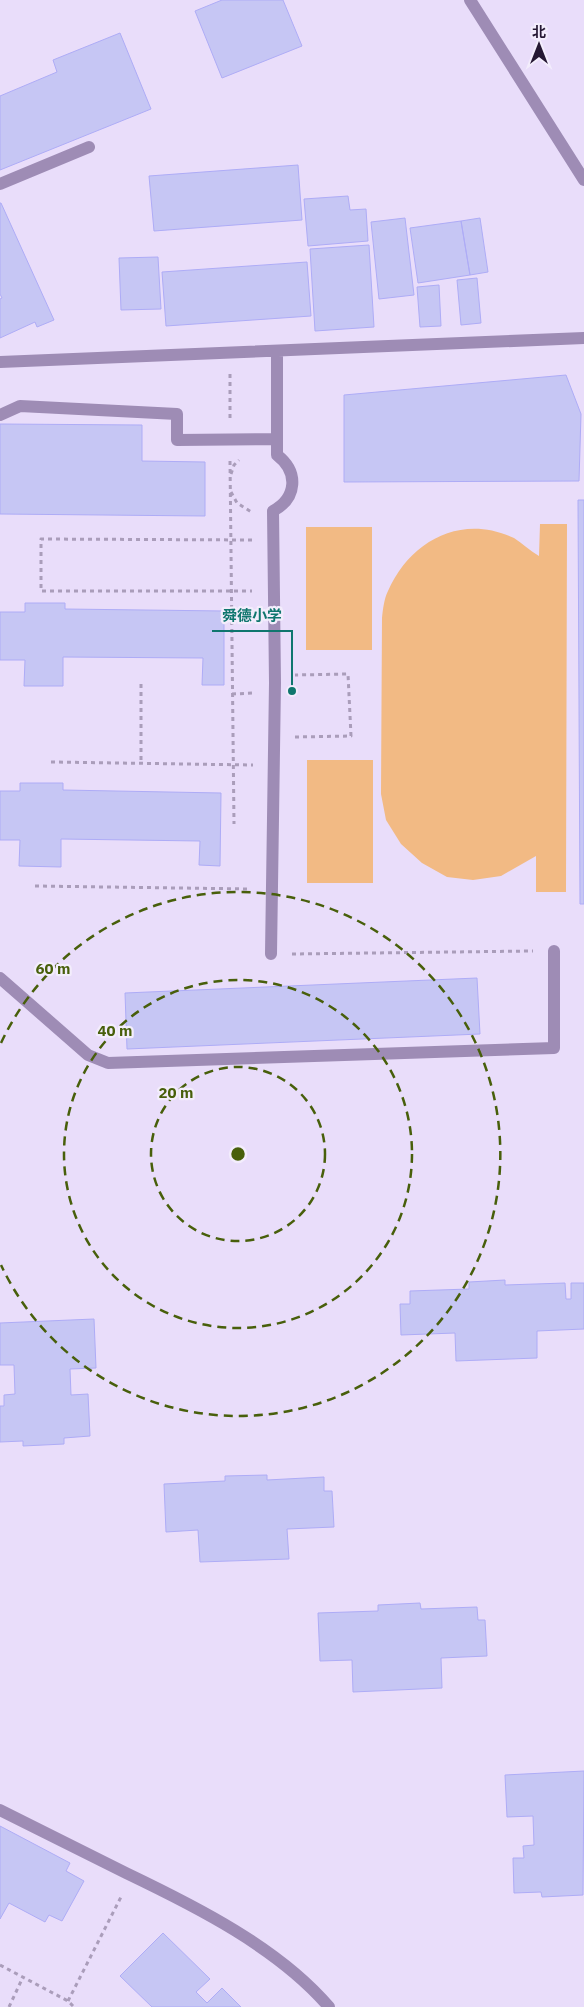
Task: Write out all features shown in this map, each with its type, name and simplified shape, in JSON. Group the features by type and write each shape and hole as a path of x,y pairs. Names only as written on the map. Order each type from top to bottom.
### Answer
{"street":[{"path":"470,0 584,180"},
{"path":"0,184 89,147"},
{"path":"0,362 584,338"},
{"path":"271,954 275,737 273,511 287,500 293,483 292,474 288,466 277,455 277,351"},
{"path":"0,415 20,406 177,414 178,440 277,439"},
{"path":"0,978 88,1055 108,1064 554,1048 554,951"},
{"path":"0,1810 227,1925 313,1988 329,2007"}],"path":[{"path":"230,353 230,540 234,824"},
{"path":"273,511 261,514 248,511 238,503 232,496 230,476 234,466 244,455 262,451 277,455"},
{"path":"272,540 41,539 41,591 274,591"},
{"path":"232,694 260,692 289,675 348,674 350,736 275,737"},
{"path":"141,684 141,763"},
{"path":"50,762 274,766"},
{"path":"35,886 272,890"},
{"path":"271,954 554,951"},
{"path":"68,2002 132,1876"},
{"path":"0,1965 74,2007"},
{"path":"10,2007 23,1977"}],"shaded area":[{"path":"540,524 567,524 566,892 536,892 536,856 501,876 473,880 447,877 422,863 401,844 386,820 381,794 382,618 387,594 398,573 410,558 424,546 439,536 457,531 475,529 494,531 514,538 539,556"},
{"path":"306,527 372,527 372,650 306,650"},
{"path":"307,760 373,760 373,883 307,883"}],"building":[{"path":"222,0 283,0 302,46 222,78 195,11"},
{"path":"120,33 151,109 0,170 0,96 57,72 53,60"},
{"path":"298,165 302,220 154,231 149,176"},
{"path":"348,196 350,210 366,209 368,241 308,246 304,199"},
{"path":"0,203 54,320 37,327 35,322 0,338 0,299 2,298 0,294"},
{"path":"405,218 414,295 379,299 371,222"},
{"path":"480,218 488,272 470,275 461,221"},
{"path":"461,221 470,275 418,283 410,228"},
{"path":"369,245 374,327 315,331 310,249"},
{"path":"158,257 161,309 121,310 119,258"},
{"path":"307,262 311,316 166,326 162,272"},
{"path":"477,278 481,323 461,325 457,280"},
{"path":"439,285 441,326 420,327 417,287"},
{"path":"566,375 581,414 579,481 344,482 344,395"},
{"path":"0,424 142,425 142,461 205,462 205,516 0,514"},
{"path":"578,500 584,500 584,904 580,904"},
{"path":"25,603 65,603 65,609 224,611 224,685 202,685 203,658 63,657 63,686 24,686 25,660 0,660 0,612 25,612"},
{"path":"20,783 63,783 63,790 221,793 220,866 199,865 200,841 61,839 61,867 19,866 20,840 0,840 0,791 20,791"},
{"path":"477,978 480,1034 127,1049 125,993"},
{"path":"505,1280 505,1285 565,1283 566,1299 571,1299 571,1283 584,1283 584,1329 537,1331 537,1358 456,1361 455,1333 401,1335 400,1304 410,1304 410,1291 469,1289 469,1282"},
{"path":"94,1319 96,1368 70,1369 71,1395 88,1394 90,1436 64,1438 64,1444 23,1446 23,1441 0,1442 0,1406 4,1406 4,1395 15,1394 14,1365 0,1365 0,1323"},
{"path":"267,1475 267,1480 324,1477 324,1491 332,1491 334,1527 287,1529 289,1559 200,1562 198,1530 166,1532 164,1484 225,1481 225,1476"},
{"path":"420,1603 421,1609 477,1607 478,1620 485,1620 487,1656 441,1658 442,1688 353,1692 352,1660 320,1661 318,1613 378,1611 378,1605"},
{"path":"584,1771 583,1895 542,1897 541,1892 514,1893 513,1858 524,1858 523,1846 534,1845 533,1816 507,1817 505,1775"},
{"path":"0,1826 70,1863 66,1871 84,1881 62,1921 49,1915 45,1922 9,1903 0,1919"},
{"path":"163,1933 210,1979 196,1992 207,2003 222,1988 241,2007 152,2007 120,1976"}],"place":[{"name":"舜德小学","path":"292,691"}]}
